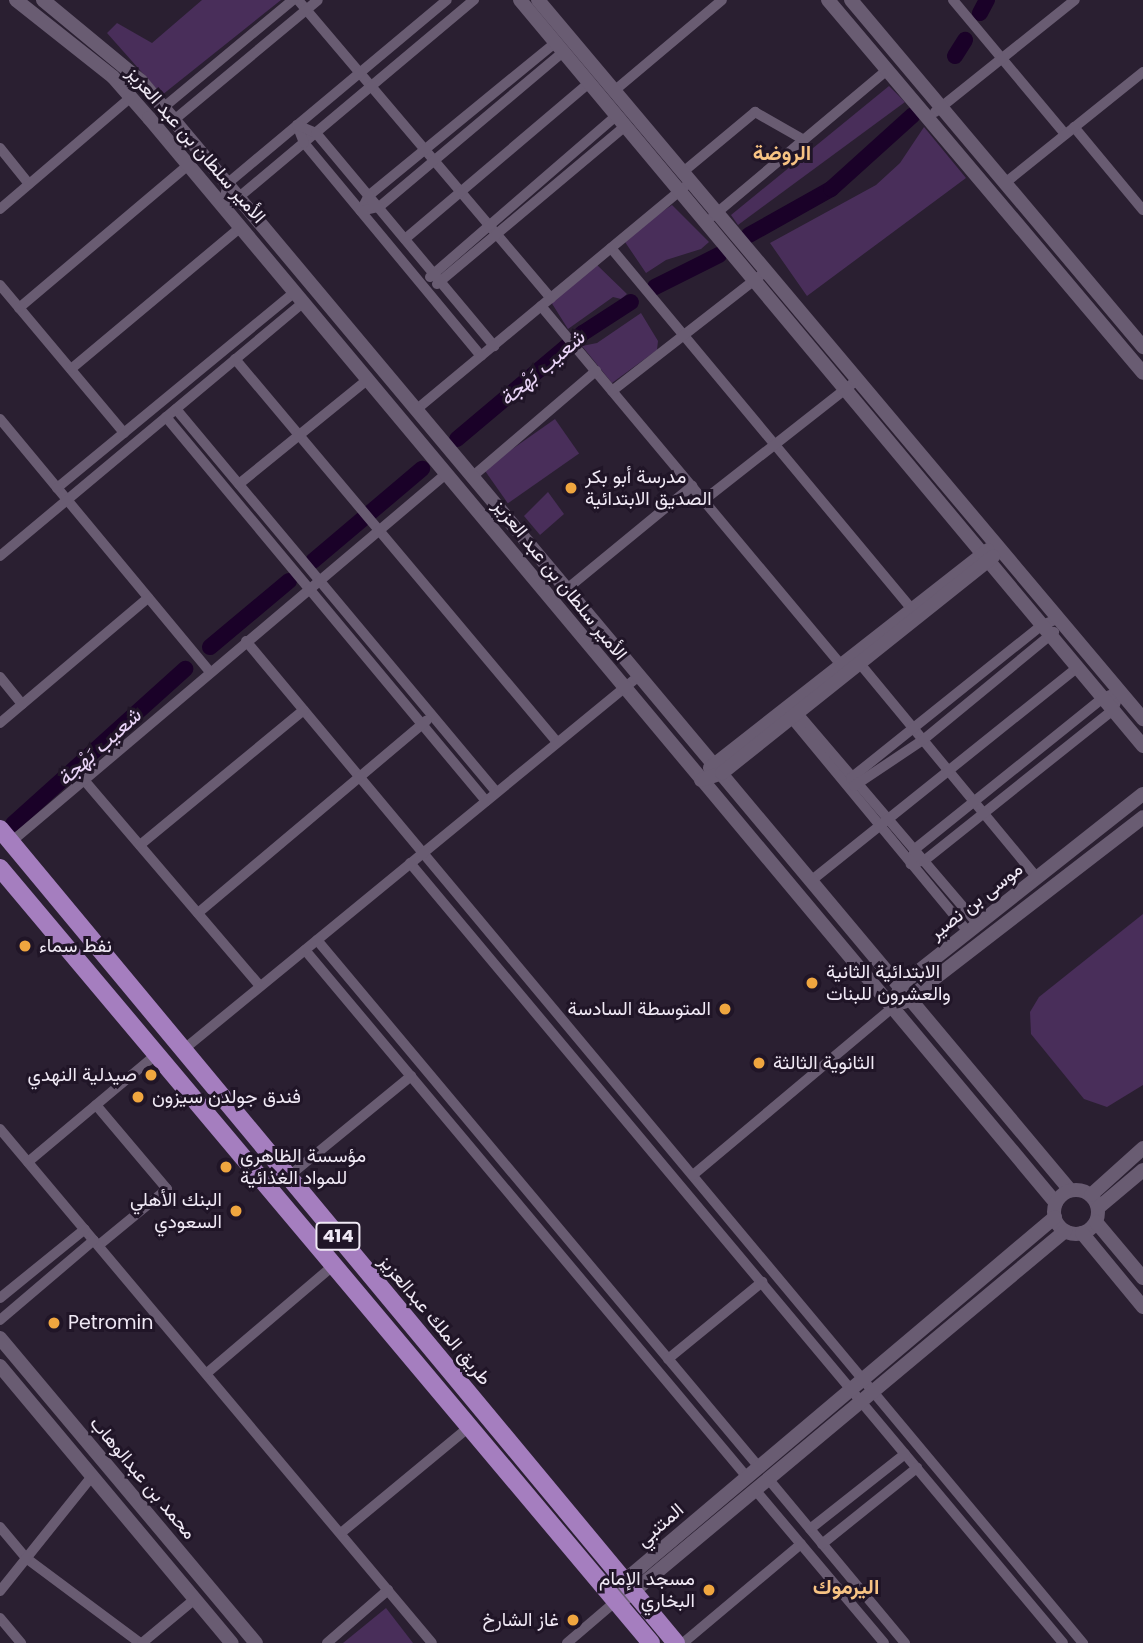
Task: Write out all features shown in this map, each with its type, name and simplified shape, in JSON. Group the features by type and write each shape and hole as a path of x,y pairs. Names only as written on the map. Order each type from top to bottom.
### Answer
{"highway":[{"name":"طريق الملك عبدالعزيز","path":"5,836 676,1643"},
{"name":"414","path":"1,873 158,1054 651,1643"}],"street":[{"name":"الأمير سلطان بن عبد العزيز","path":"16,0 113,77 131,97 893,1007 1055,1210 1065,1231"},
{"name":"الأمير سلطان بن عبد العزيز","path":"43,0 124,62 164,107 1070,1190"},
{"path":"164,107 296,0 362,72 551,298"},
{"path":"174,120 318,0"},
{"path":"223,205 228,184 447,0"},
{"path":"223,205 239,197 474,0"},
{"path":"520,0 621,121 684,182"},
{"path":"538,0 614,91 711,218 857,380 1143,719"},
{"path":"614,91 722,0"},
{"path":"828,0 1143,373"},
{"path":"851,0 1143,346"},
{"path":"953,0 1002,59 1142,207"},
{"path":"928,118 1075,0"},
{"path":"361,211 369,195 426,148 559,48"},
{"path":"361,211 379,206 436,159 559,48"},
{"path":"711,218 887,70"},
{"path":"1005,183 1143,72"},
{"path":"405,239 589,83"},
{"path":"0,209 131,97"},
{"path":"417,409 611,248 684,182 755,111 804,140"},
{"path":"425,289 433,272 489,224 621,121"},
{"path":"425,289 441,282 498,234 621,121"},
{"path":"297,125 316,132 494,346"},
{"path":"297,125 304,143 481,356"},
{"path":"0,148 29,184"},
{"path":"19,308 188,165"},
{"path":"71,369 241,227"},
{"path":"611,248 915,613"},
{"path":"612,391 760,275"},
{"path":"760,275 845,389 1143,746"},
{"path":"0,285 124,433"},
{"path":"1,553 236,359 299,297"},
{"path":"57,488 299,297"},
{"path":"541,306 841,663"},
{"path":"236,359 557,742"},
{"path":"473,476 596,372"},
{"path":"239,484 368,379"},
{"path":"704,500 857,380"},
{"path":"176,409 496,792"},
{"path":"166,417 486,801"},
{"path":"0,419 210,672"},
{"path":"5,836 84,780 376,526 447,473"},
{"path":"568,588 692,486"},
{"path":"792,713 841,663 915,613 997,547"},
{"path":"0,723 148,598"},
{"path":"701,780 861,665 915,613"},
{"path":"848,787 853,774 1042,625 1058,619"},
{"path":"848,787 861,784 923,740 1052,637 1058,619"},
{"path":"246,641 693,1175 856,1384"},
{"path":"861,665 1037,878"},
{"path":"812,880 1077,668"},
{"path":"183,1050 640,674"},
{"path":"0,677 22,704"},
{"path":"911,864 915,849 1103,698 1120,691"},
{"path":"911,864 925,860 1113,710 1120,691"},
{"path":"140,845 304,710"},
{"path":"792,713 853,774 925,860 973,928"},
{"path":"792,713 878,825 911,864 973,928"},
{"path":"198,913 432,716"},
{"path":"84,780 260,986"},
{"name":"موسى بن نصير","path":"901,985 1143,794"},
{"name":"موسى بن نصير","path":"893,1007 912,999 1143,817"},
{"path":"410,863 762,1282 856,1384 1083,1643"},
{"path":"317,940 758,1466"},
{"path":"305,950 746,1476"},
{"path":"693,1175 893,1007 901,985"},
{"path":"28,1162 158,1054"},
{"path":"289,1176 411,1076"},
{"path":"0,1320 167,1189 96,1105"},
{"path":"0,1129 432,1643"},
{"path":"1082,1233 1095,1208 1143,1148"},
{"path":"1095,1208 1143,1170"},
{"path":"1070,1190 1095,1208 1143,1278"},
{"name":"المتنبي","path":"616,1601 746,1476 1055,1210 1070,1190"},
{"path":"0,1298 85,1229"},
{"path":"1065,1231 1082,1233 1143,1307"},
{"name":"المتنبي","path":"630,1588 757,1492 1065,1231"},
{"path":"207,1373 334,1265"},
{"path":"668,1359 762,1282"},
{"name":"محمد بن عبدالوهاب","path":"0,1338 256,1643"},
{"name":"محمد بن عبدالوهاب","path":"0,1366 232,1643"},
{"path":"869,1399 905,1454 1063,1643"},
{"path":"341,1533 469,1427"},
{"path":"810,1529 905,1454"},
{"path":"822,1544 917,1468"},
{"path":"0,1591 92,1476"},
{"path":"770,1481 905,1643"},
{"path":"757,1492 884,1643"},
{"path":"0,1527 26,1558 141,1643 195,1599"},
{"path":"683,1643 801,1544"},
{"path":"327,1643 388,1590"},
{"path":"567,1643 616,1601"},
{"path":"0,1618 21,1643"}],"shaded area":[{"path":"202,0 281,0 162,95 107,33 117,23 152,43"},
{"path":"889,86 905,102 738,225 731,215"},
{"path":"924,127 966,178 807,296 770,243 876,185 900,163"},
{"path":"672,205 709,242 701,249 666,260 646,273 625,242 637,228"},
{"path":"596,264 627,294 621,299 613,297 568,329 551,302"},
{"path":"641,313 658,341 657,350 612,383 582,346 597,343"},
{"path":"555,419 579,453 508,503 484,469"},
{"path":"548,492 564,514 540,535 524,516"},
{"path":"1143,914 1143,1085 1107,1107 1084,1099 1031,1034 1030,1012 1039,997"},
{"path":"386,1608 413,1643 343,1643"}],"waterway":[{"name":"شعيب بَهْجة","path":"980,13 987,0"},
{"name":"شعيب بَهْجة","path":"955,56 965,40"},
{"name":"شعيب بَهْجة","path":"749,235 831,189 913,115"},
{"name":"شعيب بَهْجة","path":"655,287 719,255"},
{"name":"شعيب بَهْجة","path":"457,439 583,333 631,302"},
{"name":"شعيب بَهْجة","path":"313,561 422,469"},
{"name":"شعيب بَهْجة","path":"210,647 289,581"},
{"name":"شعيب بَهْجة","path":"13,824 185,669"}],"place":[{"name":"مدرسة أبو بكر الصديق الابتدائية","path":"571,488"},
{"name":"نفط سماء","path":"25,946"},
{"name":"الابتدائية الثانية والعشرون للبنات","path":"812,983"},
{"name":"المتوسطة السادسة","path":"725,1009"},
{"name":"الثانوية الثالثة","path":"759,1063"},
{"name":"صيدلية النهدي","path":"151,1075"},
{"name":"فندق جولدن سيزون","path":"138,1097"},
{"name":"مؤسسة الظاهري للمواد الغذائية","path":"226,1167"},
{"name":"البنك الأهلي السعودي","path":"236,1211"},
{"name":"Petromin","path":"54,1323"},
{"name":"مسجد الإمام البخاري","path":"709,1590"},
{"name":"غاز الشارخ","path":"573,1620"}],"district":[{"name":"الروضة","path":"782,153"},
{"name":"اليرموك","path":"846,1587"}]}
